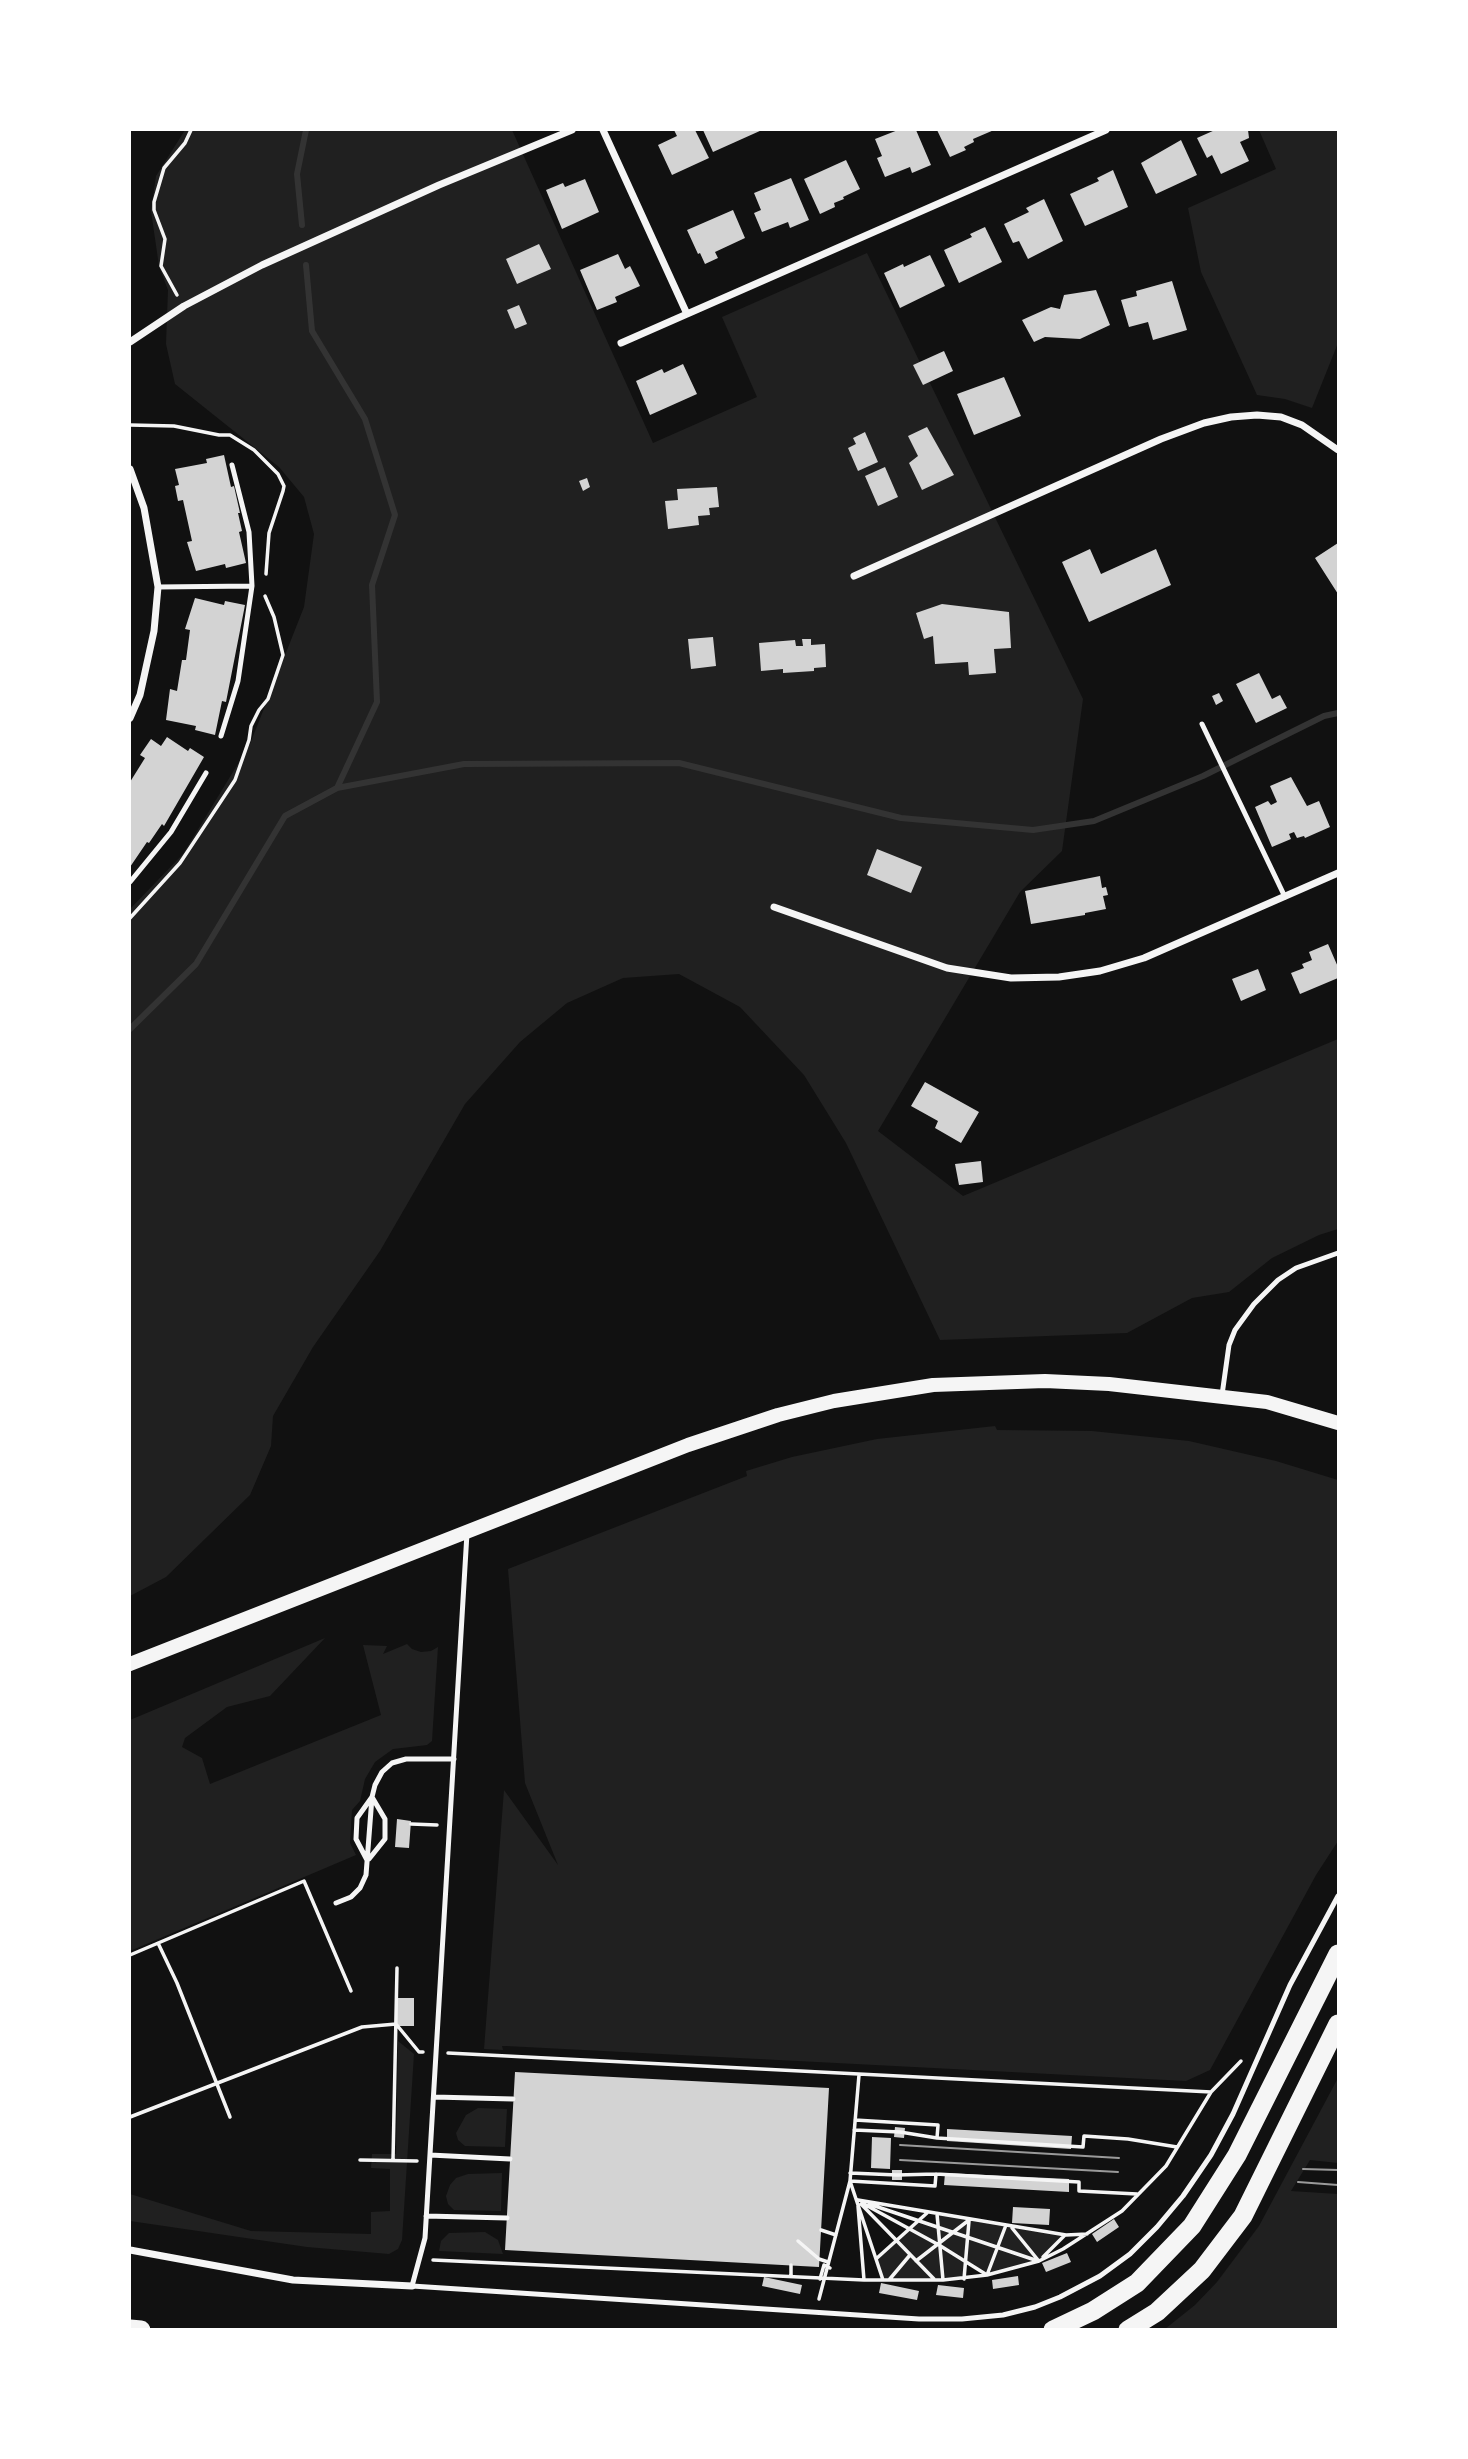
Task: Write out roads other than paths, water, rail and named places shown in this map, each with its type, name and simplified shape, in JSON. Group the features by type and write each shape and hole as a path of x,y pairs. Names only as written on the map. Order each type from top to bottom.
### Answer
{"highway":[{"path":"1053,2329 1093,2311 1137,2283 1192,2226 1237,2155 1339,1954"},
{"path":"1128,2329 1157,2312 1202,2270 1243,2216 1339,2024"},
{"path":"130,2329 141,2329"}],"main road":[{"path":"130,1664 688,1444 778,1415 881,1393 933,1385 1045,1381 1109,1384 1267,1402 1339,1423"}],"street":[{"path":"130,342 184,306 262,265 335,230 572,130"},
{"path":"603,130 687,314"},
{"path":"621,343 1092,132 1106,130"},
{"path":"853,576 1161,439 1205,423 1244,416 1281,417 1302,425 1339,450"},
{"path":"130,468 144,508 158,587 154,631 140,695 130,718"},
{"path":"774,907 941,967 988,976 1041,978 1089,974 1135,961 1339,873"},
{"path":"130,2250 293,2280 412,2286"}],"lane":[{"path":"221,736 238,681 252,586 249,531 232,466"},
{"path":"158,587 252,586"},
{"path":"1202,723 1284,897"},
{"path":"130,881 171,832 206,773"},
{"path":"1222,1397 1229,1345 1235,1331 1254,1304 1280,1278 1296,1268 1339,1253"},
{"path":"467,1531 425,2238 412,2286 919,2319 962,2319 1003,2315 1035,2308 1100,2276 1129,2254 1157,2227 1189,2187 1211,2155 1233,2114 1290,1985 1339,1896"},
{"path":"367,1861 356,1839 357,1818 372,1797 379,1779 393,1763 406,1759 454,1759"},
{"path":"336,1903 351,1897 360,1888 366,1875 372,1797"},
{"path":"367,1861 384,1839 385,1819 372,1797"},
{"path":"434,2097 513,2099"},
{"path":"430,2158 510,2159"},
{"path":"426,2217 507,2218"}],"waterway":[{"path":"302,225 297,174 306,130"},
{"path":"306,265 312,331 365,419 395,515 372,585 377,702 337,788"},
{"path":"130,1029 196,964 285,816 337,788 464,764 679,763 901,818 1033,830 1094,821 1203,776 1324,716 1338,713"}],"tram line":[{"path":"900,2145 1119,2158"},
{"path":"900,2160 1118,2172"},
{"path":"1303,2169 1338,2170"},
{"path":"1298,2182 1338,2185"}]}
